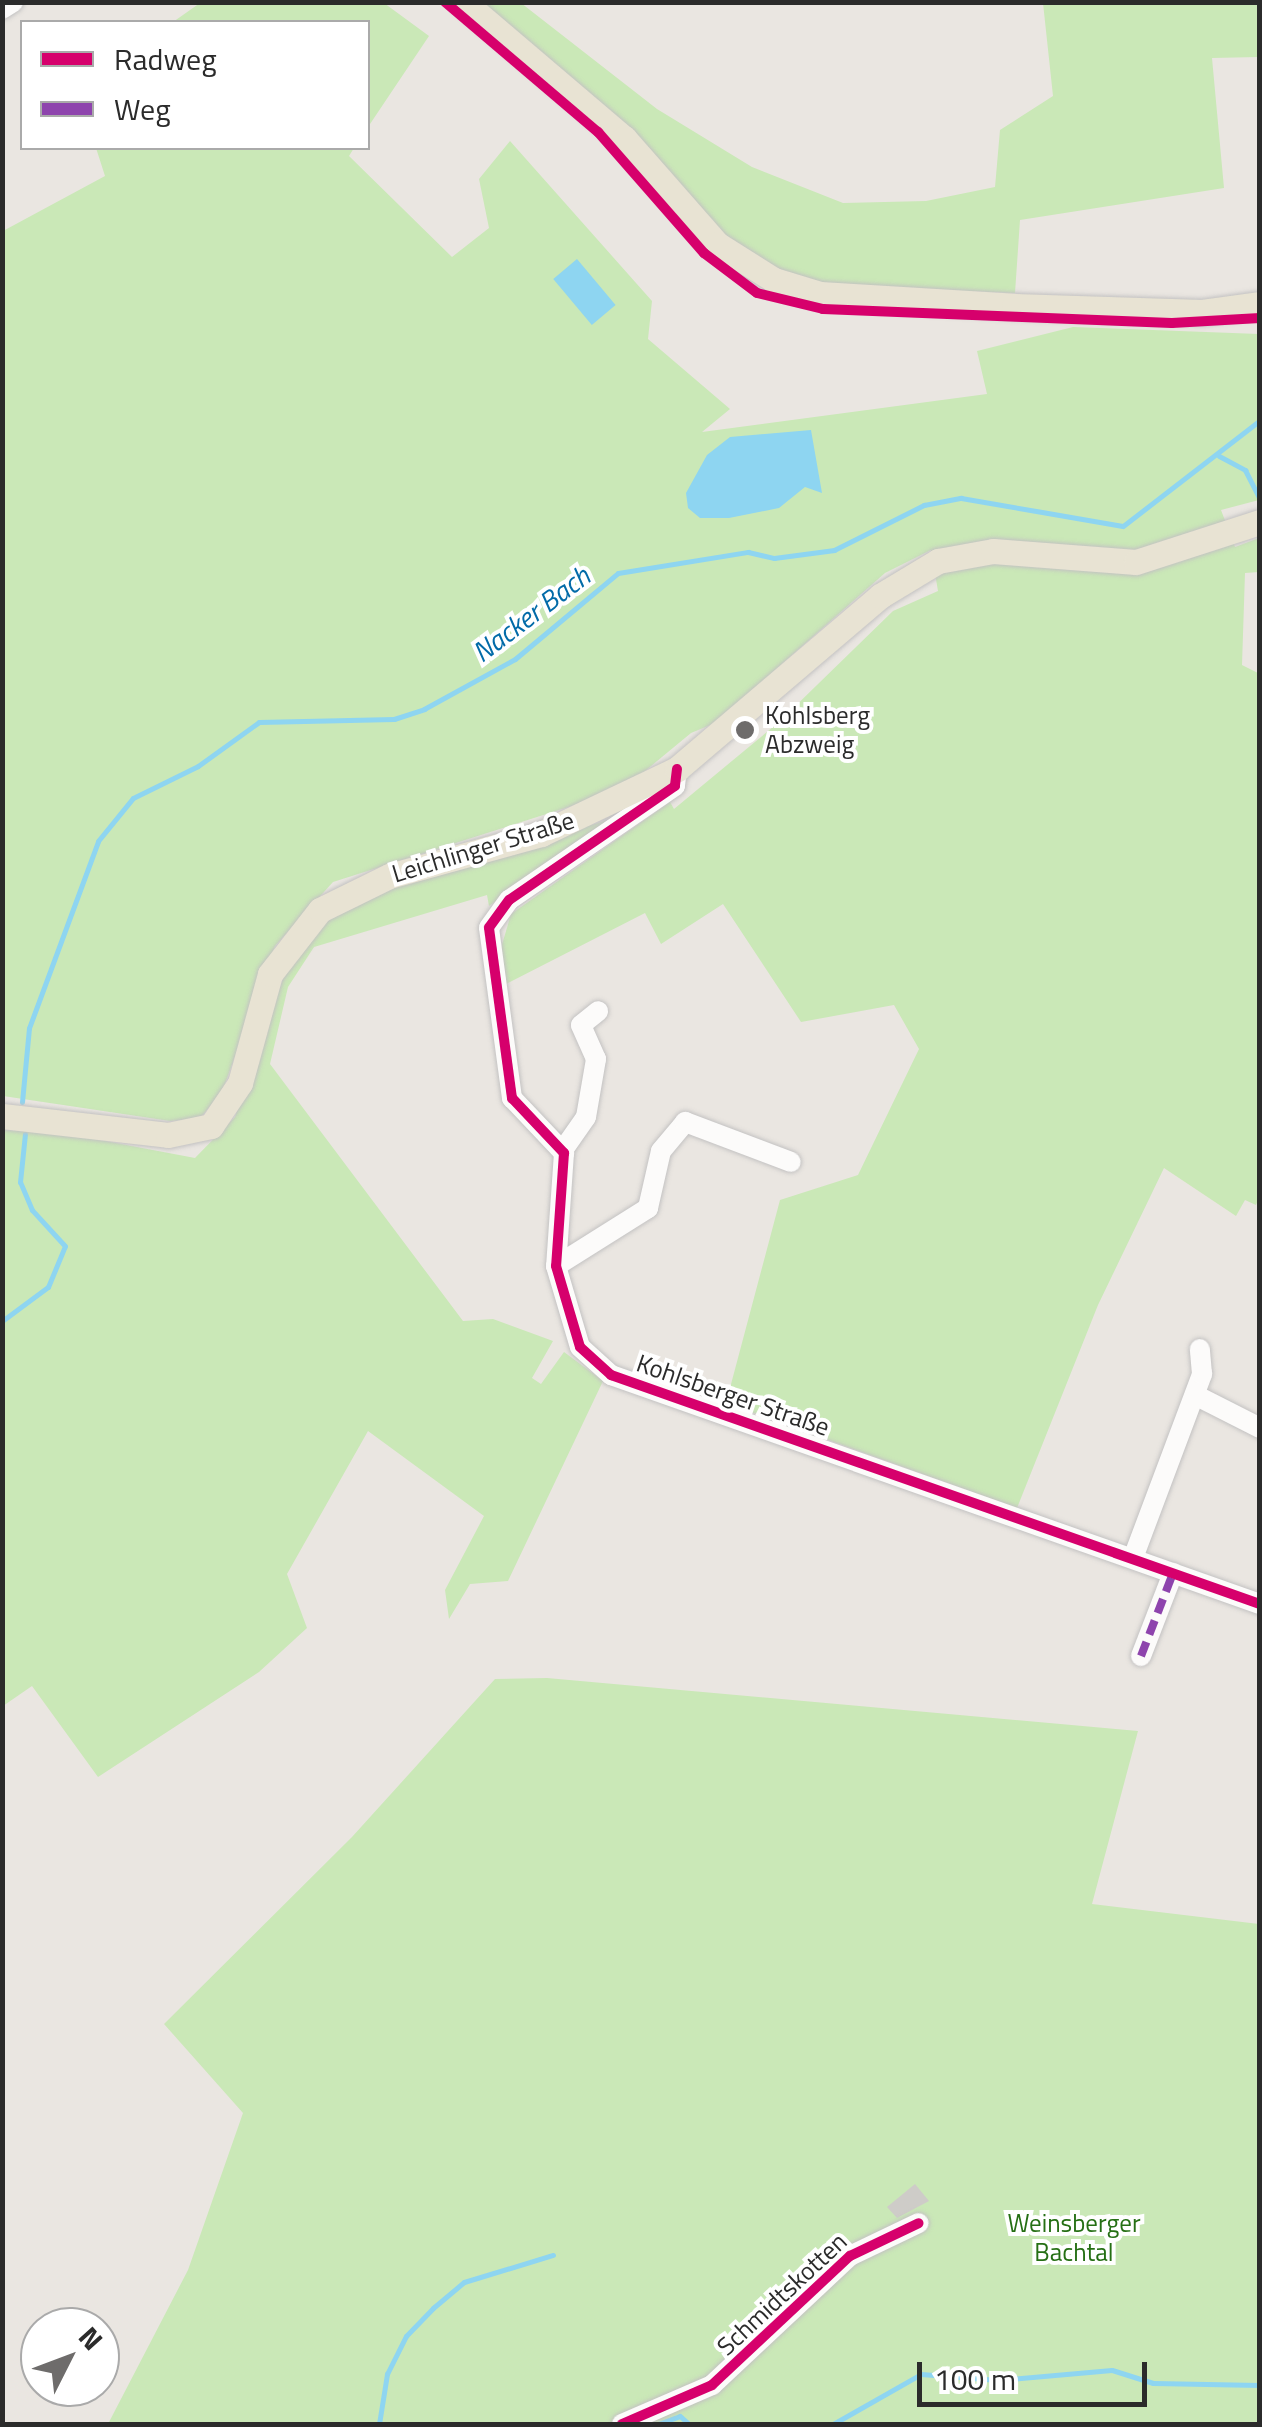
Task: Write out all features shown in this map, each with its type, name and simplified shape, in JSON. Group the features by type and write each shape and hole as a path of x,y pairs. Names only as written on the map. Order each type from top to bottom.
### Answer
{"main road":[{"path":"464,2 624,138 718,244 774,280 820,294 1014,306 1202,312 1260,304"},
{"name":"Leichlinger Straße","path":"2,1116 168,1136 204,1130 240,1084 278,958 320,910 389,876 541,834 677,769 880,596 938,560 992,551 1136,562 1260,522"}],"street":[{"path":"2,10 13,2"},
{"path":"598,1011 581,1025 596,1059 586,1117 563,1150 512,1098 490,920 675,786 677,769"},
{"path":"556,1266 648,1208 662,1151 682,1123 791,1162"},
{"name":"Kohlsberger Straße","path":"563,1150 556,1266 568,1326 612,1375 1260,1604"},
{"path":"1133,1558 1195,1395 1200,1350"},
{"path":"1195,1395 1260,1428"},
{"path":"1140,1656 1173,1573"},
{"name":"Schmidtskotten","path":"622,2424 701,2392 850,2256 919,2223"}],"green space":[{"path":"200,3 384,3 429,36 370,124 370,20 176,20"},
{"path":"478,3 521,3 657,109 752,167 843,203 926,201 995,187 1000,130 1053,96 1043,3 1259,3 1259,57 1212,58 1224,188 1020,220 1015,293 831,286 783,275 740,253"},
{"path":"510,141 652,301 648,339 730,409 702,432 987,394 977,351 1073,327 1259,334 1259,500 1221,510 1235,547 1259,538 1259,572 1245,573 1242,665 1260,674 1259,1198 1256,1205 1245,1200 1236,1216 1164,1168 1098,1305 1017,1508 726,1403 780,1200 858,1175 919,1049 894,1005 801,1022 723,904 661,944 645,913 506,984 501,948 511,914 670,802 674,809 779,722 893,611 938,591 931,550 885,573 715,723 691,733 622,790 333,882 275,946 222,1092 200,1118 170,1121 3,1096 3,231 105,176 97,150 353,150 349,156 452,257 489,228 479,179"},
{"path":"608,820 489,906 487,895 314,947 288,987 270,1064 463,1321 493,1319 553,1341 532,1378 541,1384 564,1352 603,1381 508,1581 470,1584 449,1619 445,1590 484,1516 368,1431 287,1574 307,1628 259,1672 98,1777 32,1686 3,1706 3,1130 58,1132 195,1158 235,1117 291,956 324,920 361,895"},
{"name":"Weinsberger Bachtal","path":"547,1678 1138,1731 1092,1904 1259,1924 1259,2424 108,2424 188,2270 243,2113 164,2024 352,1837 495,1679"}],"water":[{"path":"577,259 616,305 592,325 553,279"},
{"path":"811,430 822,493 805,487 779,508 729,518 700,518 688,508 686,493 707,455 730,437"}],"building":[{"path":"915,2184 929,2201 897,2218 887,2207"}],"waterway":[{"name":"Nacker Bach","path":"22,1102 29,1028 98,841 133,798 198,766 259,722 394,719 424,709 515,659 618,573 748,552 774,558 834,550 924,505 961,498 1123,526 1260,420"},
{"path":"1219,456 1245,470 1260,499"},
{"name":"Nacker Bach","path":"2,1321 48,1287 65,1246 32,1210 20,1182 25,1134"},
{"path":"379,2424 387,2374 406,2336 433,2308 464,2282 553,2255"},
{"path":"833,2424 921,2374 998,2380 1112,2370 1153,2383 1260,2385"},
{"path":"658,2424 680,2416 689,2424"}],"marked path":[{"path":"1141,1656 1173,1573"}],"cycle path":[{"path":"445,2 598,132 704,253 757,293 823,309 1172,323 1260,318"},
{"path":"677,769 675,786 509,900 489,928 512,1098 564,1153 556,1266 580,1347 611,1375 1260,1604"},
{"path":"622,2424 712,2385 850,2256 919,2223"}],"place":[{"name":"Kohlsberg Abzweig","path":"745,730"}]}
